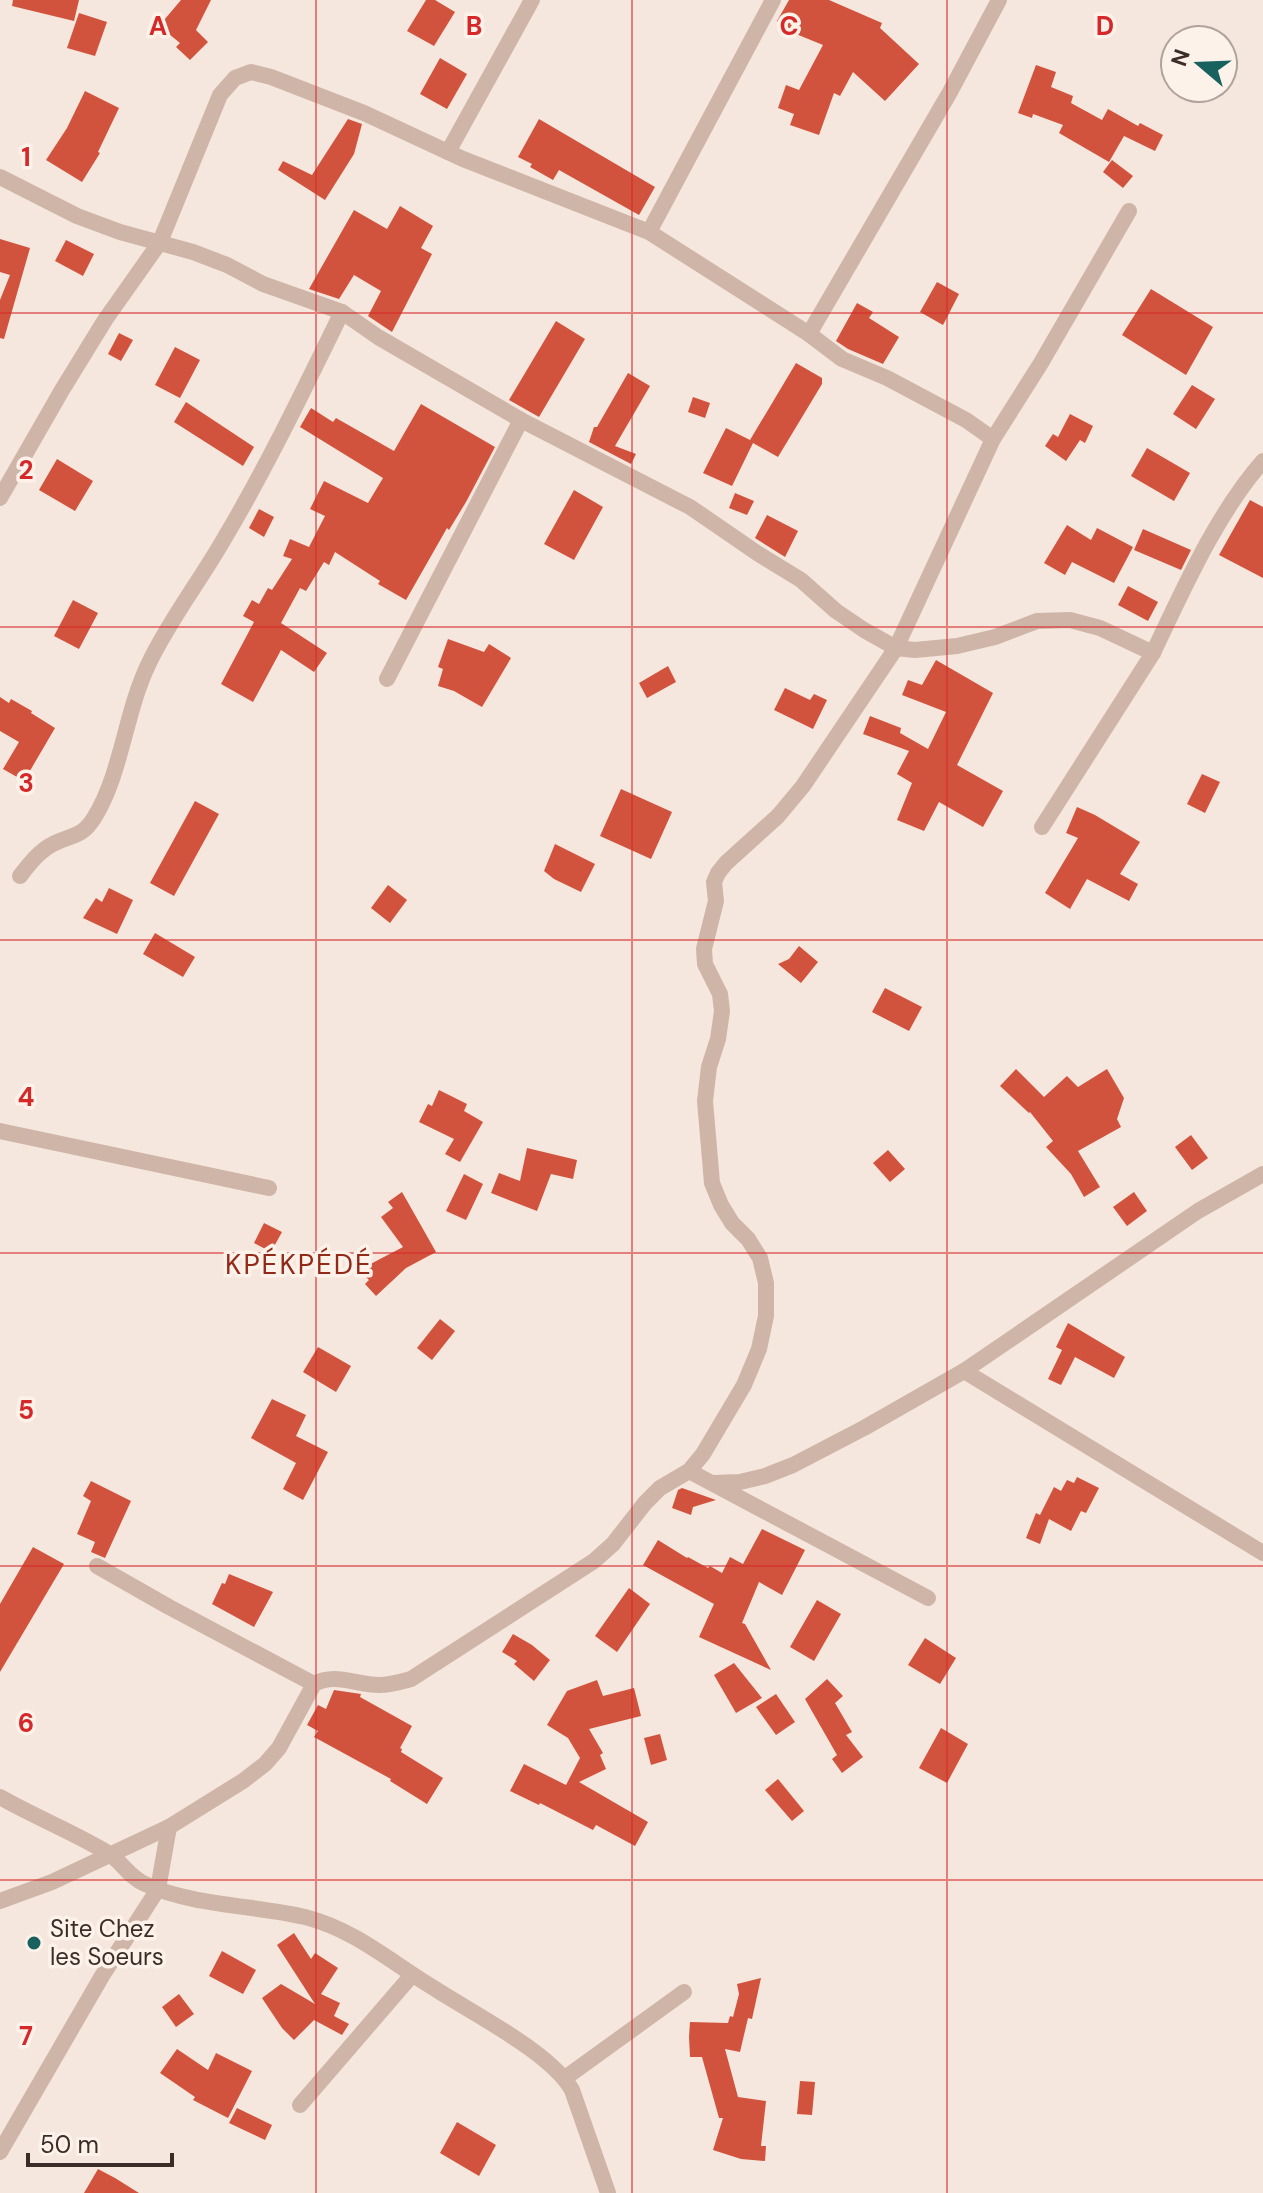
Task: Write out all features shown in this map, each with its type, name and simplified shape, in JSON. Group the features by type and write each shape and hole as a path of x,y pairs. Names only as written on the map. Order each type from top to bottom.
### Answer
{"street":[{"path":"448,152 532,0"},
{"path":"649,232 773,0"},
{"path":"809,334 950,92 999,0"},
{"path":"0,498 105,320 160,242 220,95 235,78 251,72 364,113 448,152 649,232 809,334 842,359 887,378 966,420 993,439"},
{"path":"1,173 77,216 227,265 263,284 342,312 378,337 521,420 690,507 801,580 836,611 896,648 915,650 957,646 995,637 1037,621 1070,620 1100,628 1153,653"},
{"path":"0,1901 52,1882 169,1827 243,1781 279,1748 314,1684 333,1678 376,1685 411,1679 594,1561 613,1544 660,1488 689,1471 703,1454 744,1385 759,1349 766,1316 766,1283 760,1258 748,1239 732,1223 712,1183 705,1101 722,1011 720,994 705,964 704,949 716,901 714,882 726,863 778,816 803,786 896,648 993,439 1129,211"},
{"path":"20,876 36,856 54,843 79,835 93,820 107,794 146,668 166,628 223,541 274,451 342,312"},
{"path":"387,679 521,420"},
{"path":"1042,827 1153,653 1189,576 1229,508 1263,461"},
{"path":"0,1131 269,1188"},
{"path":"713,1483 740,1482 765,1476 864,1428 964,1371 1198,1211 1263,1174"},
{"path":"964,1371 1263,1553"},
{"path":"689,1471 928,1598"},
{"path":"97,1566 314,1684"},
{"path":"0,1797 111,1855 130,1876 158,1889 304,1917 337,1927 494,2025 565,2078 608,2193"},
{"path":"0,2152 102,1976 158,1889 169,1827"},
{"path":"300,2105 412,1975"},
{"path":"565,2078 684,1992"}],"building":[{"path":"13,0 79,0 74,21 12,6"},
{"path":"181,0 211,0 196,30 208,42 190,60 176,47 180,43 159,26"},
{"path":"426,0 435,0 455,12 434,46 407,31"},
{"path":"789,0 829,0 882,23 880,28 919,64 885,101 853,72 840,96 834,93 819,135 790,125 794,114 778,108 786,85 799,90 823,45 791,32 777,21"},
{"path":"79,13 107,22 95,56 67,48"},
{"path":"440,58 467,74 447,109 420,94"},
{"path":"1036,65 1056,72 1051,87 1073,96 1071,103 1102,120 1108,109 1138,126 1140,123 1163,135 1155,151 1124,136 1109,162 1059,133 1063,125 1033,114 1032,118 1018,113"},
{"path":"85,91 119,108 100,153 82,182 46,160 67,128"},
{"path":"348,119 362,124 354,154 325,200 278,170 283,161 312,175"},
{"path":"539,119 655,187 639,215 559,170 553,180 518,157"},
{"path":"1112,160 1133,176 1123,188 1103,172"},
{"path":"400,206 433,226 421,248 432,254 392,332 368,316 381,291 354,275 339,299 309,289 354,210 387,229"},
{"path":"0,239 30,248 4,339 0,338 0,300 10,275 0,272"},
{"path":"66,240 94,254 83,276 55,261"},
{"path":"937,282 959,294 943,325 920,312"},
{"path":"1151,289 1213,327 1186,375 1122,335"},
{"path":"857,303 873,312 869,318 899,337 883,364 836,341"},
{"path":"556,321 585,339 539,417 509,400"},
{"path":"119,333 133,340 121,361 108,354"},
{"path":"175,347 200,360 180,398 155,385"},
{"path":"796,363 822,378 822,384 778,457 753,443 732,486 703,473 726,428 750,440"},
{"path":"628,373 650,386 615,446 636,454 631,464 589,442 594,427 597,427"},
{"path":"1192,385 1215,399 1196,429 1173,414"},
{"path":"693,397 710,403 705,418 688,412"},
{"path":"186,402 254,447 243,466 174,422"},
{"path":"421,404 495,447 466,502 449,530 447,528 406,600 378,584 380,581 335,552 329,565 324,562 306,591 300,588 281,623 327,653 314,672 281,650 253,702 221,684 254,622 243,616 252,600 259,604 292,559 283,556 290,539 309,547 325,516 310,509 324,481 368,503 383,478 300,427 311,408 333,422 336,418 394,451"},
{"path":"1070,414 1093,426 1085,443 1080,440 1066,461 1045,446 1053,434 1058,437"},
{"path":"1147,448 1190,473 1174,501 1131,476"},
{"path":"57,459 93,481 75,511 39,490"},
{"path":"574,490 603,507 574,560 544,544"},
{"path":"735,493 754,501 747,515 729,508"},
{"path":"1250,500 1263,507 1263,578 1219,555"},
{"path":"259,509 274,517 264,537 249,528"},
{"path":"767,515 798,531 785,557 755,538"},
{"path":"1067,525 1091,540 1097,528 1133,547 1114,583 1072,562 1065,575 1044,563"},
{"path":"1143,529 1191,550 1181,570 1134,550"},
{"path":"1128,586 1158,602 1148,621 1118,605"},
{"path":"73,600 98,613 79,649 54,636"},
{"path":"448,639 484,652 489,644 511,658 482,707 438,686 443,669 438,667"},
{"path":"936,660 993,693 957,765 1003,791 983,827 939,802 924,831 897,820 912,783 897,774 909,751 863,734 870,716 901,728 900,733 928,749 946,712 902,695 908,680 922,685"},
{"path":"668,666 676,682 647,698 639,683"},
{"path":"785,688 810,700 814,694 827,700 813,729 774,710"},
{"path":"0,697 9,703 11,699 55,728 24,781 3,769 19,742 0,731"},
{"path":"1202,774 1220,782 1205,813 1187,804"},
{"path":"621,789 672,812 651,859 600,836"},
{"path":"195,801 219,814 174,896 150,883"},
{"path":"1077,807 1140,842 1120,874 1138,884 1129,901 1087,879 1070,909 1045,893 1078,838 1066,833"},
{"path":"555,844 595,864 581,892 544,871"},
{"path":"388,885 407,900 390,923 371,908"},
{"path":"109,888 133,900 117,934 83,918 96,898 102,902"},
{"path":"155,933 195,957 183,977 143,954"},
{"path":"799,946 818,962 801,983 778,964 789,959"},
{"path":"885,988 922,1007 909,1031 872,1012"},
{"path":"1016,1069 1044,1097 1067,1076 1078,1087 1107,1069 1124,1098 1117,1119 1121,1127 1078,1151 1100,1187 1084,1197 1071,1174 1046,1147 1053,1141 1030,1112 1000,1086"},
{"path":"439,1090 467,1104 464,1111 483,1122 460,1162 445,1154 454,1139 419,1122 428,1104 432,1106"},
{"path":"1191,1135 1208,1158 1192,1170 1175,1147"},
{"path":"527,1148 577,1160 573,1179 551,1174 537,1211 491,1193 499,1173 520,1181"},
{"path":"888,1150 905,1169 890,1182 873,1163"},
{"path":"464,1174 483,1184 466,1220 446,1211"},
{"path":"402,1192 436,1252 406,1268 376,1296 365,1284 369,1280 359,1270 403,1247 381,1217 393,1208 388,1202"},
{"path":"1134,1192 1147,1211 1127,1226 1113,1207"},
{"path":"264,1223 282,1232 271,1252 254,1243"},
{"path":"440,1319 455,1331 432,1360 417,1348"},
{"path":"1068,1323 1125,1357 1114,1378 1075,1357 1061,1385 1048,1379 1062,1350 1056,1347"},
{"path":"318,1347 351,1366 336,1392 303,1372"},
{"path":"272,1399 306,1415 296,1436 328,1452 303,1500 283,1489 296,1463 251,1438"},
{"path":"1077,1477 1099,1488 1086,1513 1081,1511 1071,1531 1049,1519 1040,1544 1026,1538 1036,1513 1040,1515 1054,1487 1061,1491 1067,1480 1074,1483"},
{"path":"91,1481 131,1501 105,1558 91,1552 95,1542 77,1534 91,1501 83,1496"},
{"path":"682,1488 716,1500 693,1507 691,1515 672,1508 678,1490"},
{"path":"762,1529 805,1550 782,1595 759,1582 742,1623 771,1670 699,1637 714,1604 643,1565 658,1540 687,1558 722,1573 730,1557 743,1564"},
{"path":"33,1547 64,1564 0,1672 0,1604"},
{"path":"229,1574 273,1592 254,1627 212,1604"},
{"path":"629,1588 650,1604 617,1652 595,1636"},
{"path":"817,1600 841,1614 814,1661 790,1647"},
{"path":"513,1634 550,1660 534,1681 514,1664 517,1661 502,1652"},
{"path":"925,1638 956,1658 940,1684 908,1665"},
{"path":"734,1663 762,1698 736,1713 714,1675"},
{"path":"827,1679 843,1696 835,1703 852,1732 846,1735 863,1757 842,1773 832,1759 837,1755 805,1699"},
{"path":"597,1680 603,1696 634,1688 641,1716 589,1729 603,1753 600,1755 606,1769 579,1782 648,1822 635,1846 596,1825 593,1830 510,1791 524,1764 566,1785 580,1758 568,1738 547,1725 567,1691"},
{"path":"334,1690 361,1694 360,1697 412,1726 400,1748 401,1752 443,1778 427,1804 391,1779 314,1737 318,1731 307,1725 318,1705 326,1709"},
{"path":"776,1694 795,1722 776,1735 756,1707"},
{"path":"941,1728 968,1744 947,1783 919,1768"},
{"path":"660,1734 667,1760 651,1765 644,1738"},
{"path":"778,1779 804,1811 792,1821 765,1790"},
{"path":"294,1933 311,1959 315,1953 338,1968 321,1994 340,2003 334,2016 349,2024 342,2035 314,2020 294,2040 262,1998 281,1984 315,2004 277,1945"},
{"path":"222,1951 256,1970 243,1994 209,1976"},
{"path":"761,1978 752,2019 748,2018 740,2052 725,2049 738,2097 766,2101 761,2146 766,2146 765,2161 741,2159 713,2150 723,2118 719,2118 702,2057 690,2057 689,2037 690,2022 728,2023 730,2016 733,2017 739,1994 737,1984"},
{"path":"179,1994 194,2014 176,2027 162,2007"},
{"path":"177,2049 208,2070 216,2053 252,2071 228,2118 193,2100 195,2097 160,2073"},
{"path":"800,2081 815,2082 812,2115 797,2114"},
{"path":"237,2108 272,2125 265,2140 229,2123"},
{"path":"457,2122 496,2145 479,2176 440,2153"},
{"path":"98,2169 115,2178 139,2193 84,2193"}],"place":[{"name":"Site Chez les Soeurs","path":"34,1943"}],"district":[{"name":"KPÉKPÉDÉ","path":"299,1264"}]}
